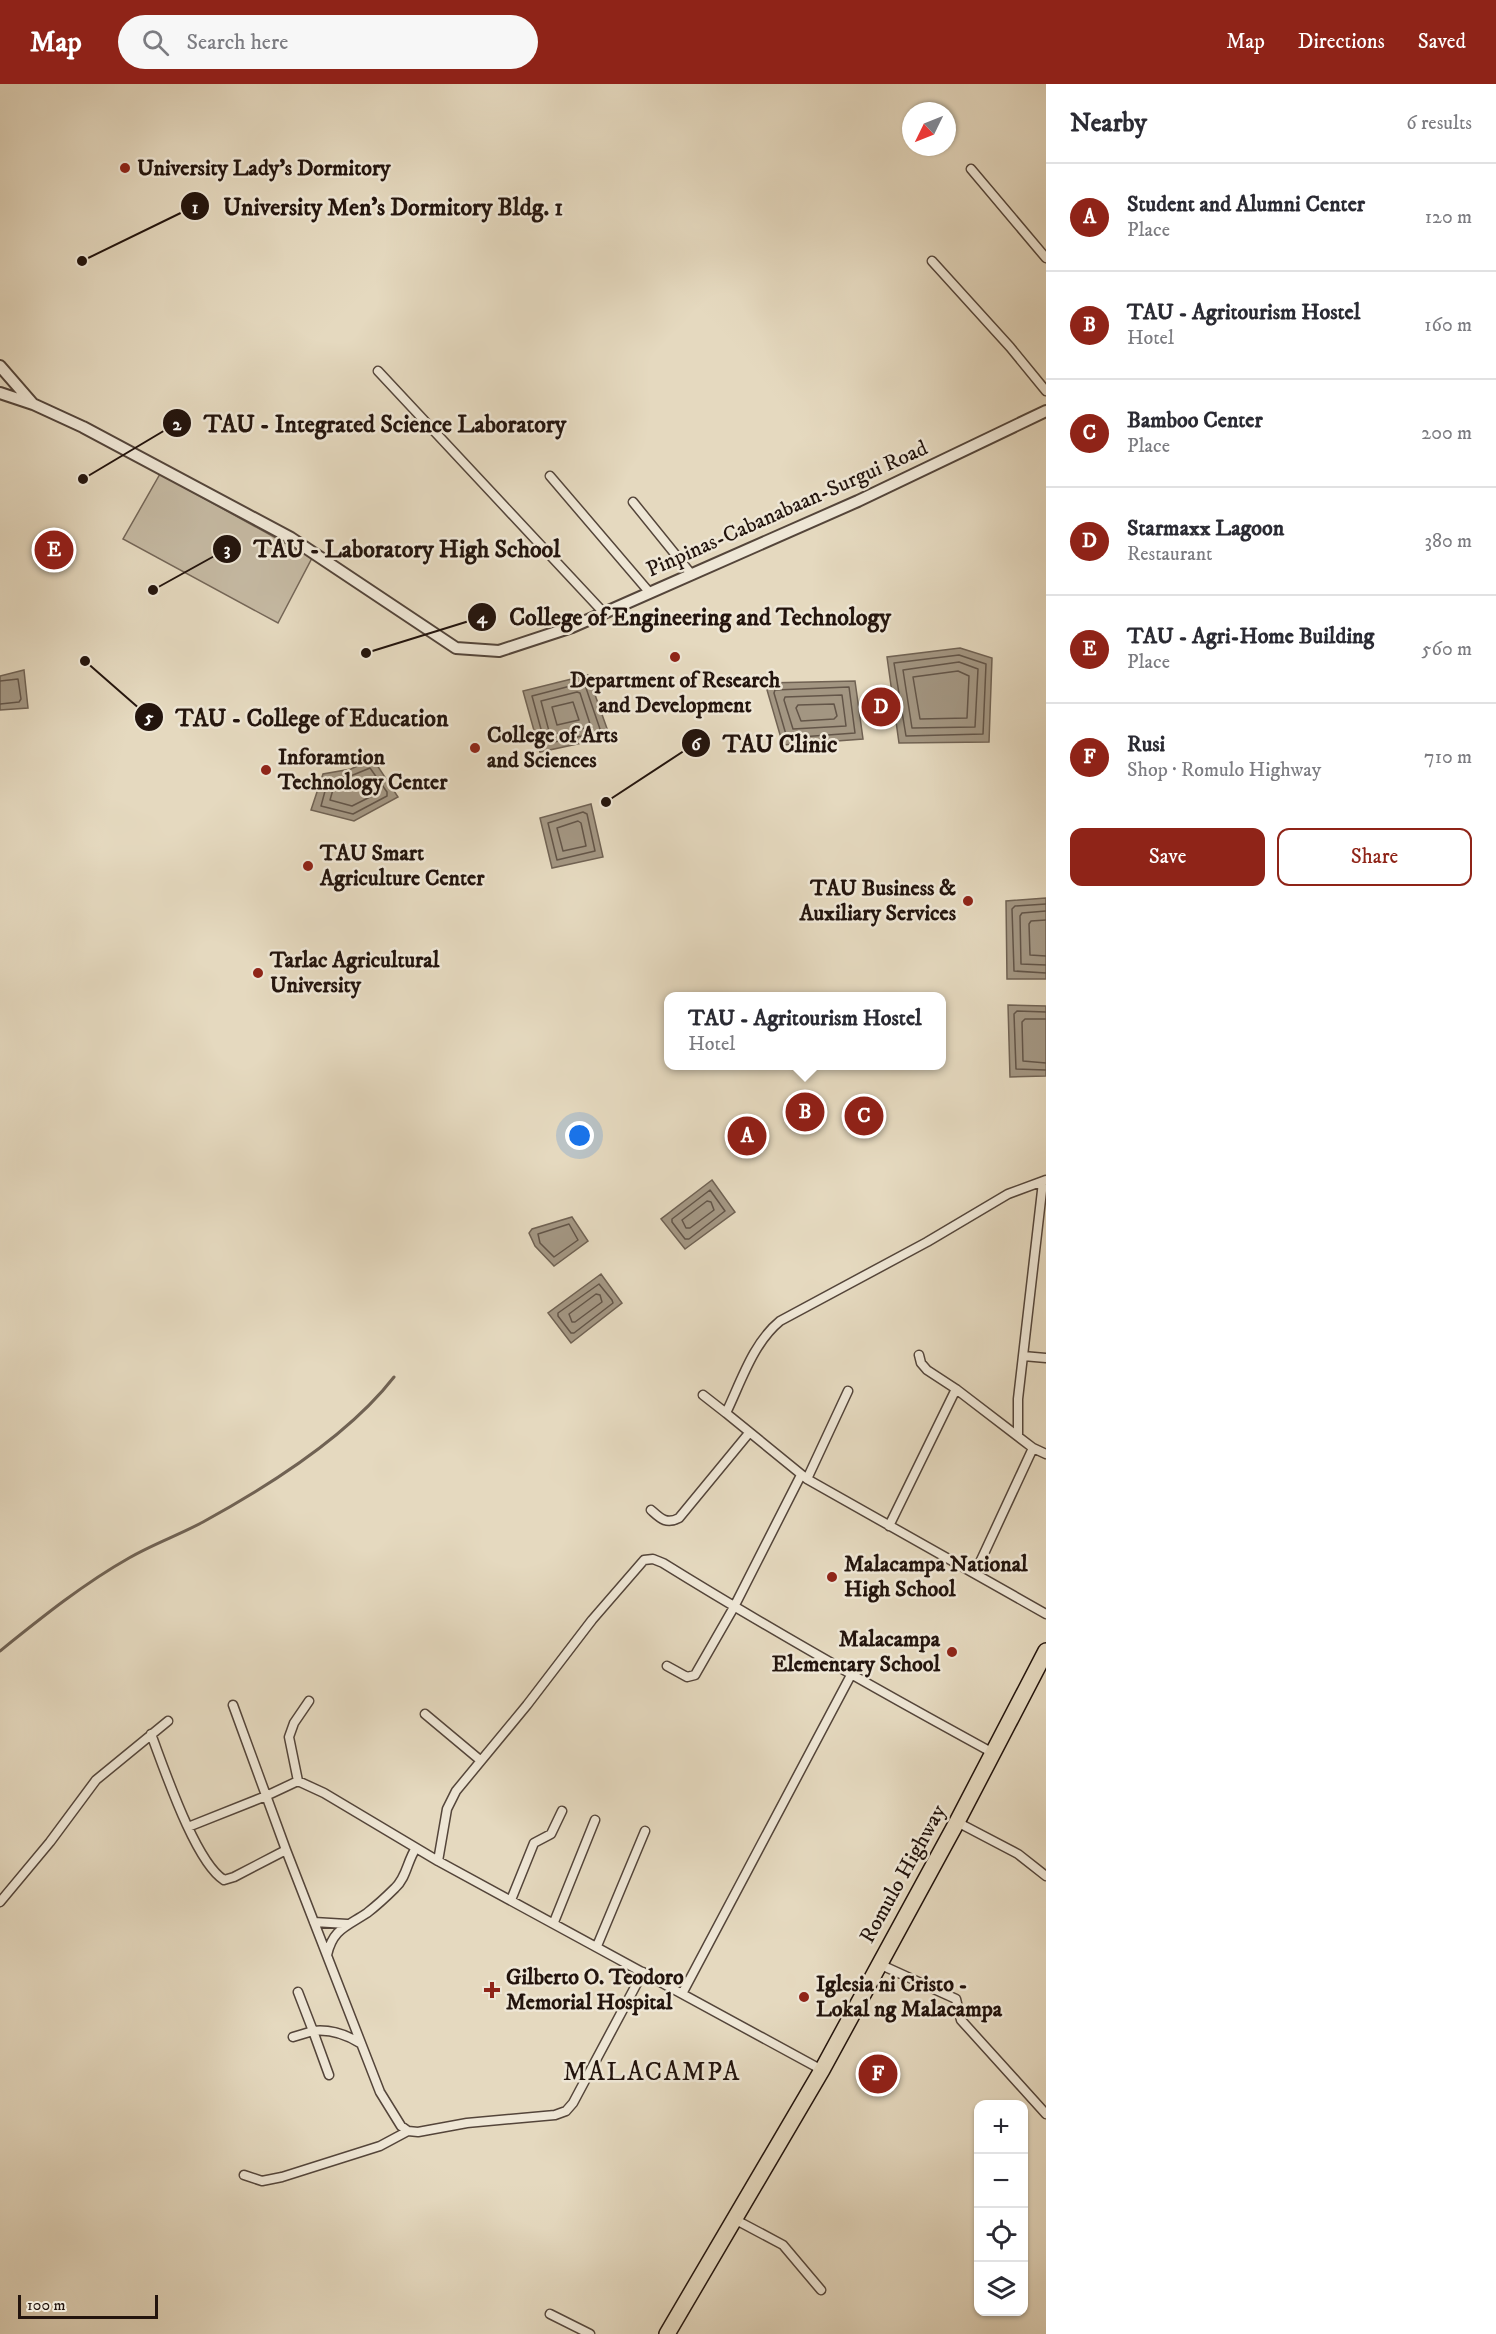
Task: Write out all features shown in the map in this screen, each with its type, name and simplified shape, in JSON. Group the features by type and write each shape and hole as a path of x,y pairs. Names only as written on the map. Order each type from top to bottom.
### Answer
{"highway":[{"name":"Romulo Highway","path":"667,2334 822,2070 957,1822 1046,1651"}],"street":[{"path":"971,169 1046,258"},
{"path":"932,261 1010,347 1046,391"},
{"path":"0,366 33,404"},
{"path":"378,371 603,613"},
{"name":"Pinpinas-Cabanabaan-Surgui Road","path":"0,393 33,404 83,427 291,538 456,648 499,651 572,627 650,593 858,501 1046,411"},
{"path":"550,476 650,593"},
{"path":"633,502 692,574"},
{"path":"726,1413 759,1346 768,1331 780,1321 927,1242 1008,1194 1044,1181 1018,1399 1018,1436"},
{"path":"919,1355 921,1363 927,1370 956,1389 1033,1448 1046,1454"},
{"path":"1023,1356 1046,1358"},
{"path":"889,1526 956,1389"},
{"path":"667,1666 687,1677 695,1675 734,1607 848,1391"},
{"path":"703,1395 804,1477 1046,1614"},
{"path":"651,1510 662,1520 668,1522 679,1518 749,1433"},
{"path":"975,1572 1033,1448"},
{"path":"438,1861 447,1809 456,1791 527,1705 592,1620 644,1560 653,1559 663,1563 851,1675 993,1753"},
{"path":"683,1992 851,1675"},
{"path":"298,1781 289,1737 294,1723 309,1701"},
{"path":"233,1705 360,2043 385,2102 401,2126 408,2131 418,2132 467,2124 555,2115 566,2111 573,2103 643,1972"},
{"path":"425,1714 480,1760"},
{"path":"0,1902 50,1842 96,1780 168,1720"},
{"path":"151,1734 188,1827 214,1874 224,1880 234,1877 286,1850"},
{"path":"188,1827 298,1781 324,1793 438,1861 683,1992 822,2070"},
{"path":"511,1900 534,1843 551,1834 562,1811"},
{"path":"554,1922 595,1820"},
{"path":"957,1822 1018,1854 1046,1876"},
{"path":"597,1946 645,1831"},
{"path":"327,1956 330,1940 347,1924 369,1912 404,1878 410,1857 416,1848"},
{"path":"314,1922 347,1924"},
{"path":"879,1964 956,1999 961,2020 1046,2114"},
{"path":"298,1992 329,2075"},
{"path":"292,2037 325,2029 348,2036 360,2043"},
{"path":"244,2175 262,2181 282,2177 380,2146 408,2131"},
{"path":"736,2220 783,2245 821,2290"},
{"path":"550,2314 590,2334"}],"shaded area":[{"path":"160,474 312,558 278,623 123,539"}],"water":[{"path":"960,648 992,658 989,742 899,743 887,657"},
{"path":"24,670 28,708 0,710 0,676"},
{"path":"588,675 610,737 540,752 523,691"},
{"path":"855,681 863,739 783,745 765,683"},
{"path":"373,759 398,797 354,821 311,810 323,774 351,769"},
{"path":"591,804 603,857 552,868 540,818"},
{"path":"1046,898 1046,979 1007,979 1006,901"},
{"path":"1008,1005 1046,1006 1046,1076 1010,1077"},
{"path":"712,1180 735,1212 685,1249 661,1219"},
{"path":"572,1217 588,1241 554,1266 535,1246 529,1233 532,1229"},
{"path":"601,1274 622,1303 571,1343 548,1313"}],"waterway":[{"path":"0,1651 63,1602 112,1568 228,1508 306,1458 354,1419 394,1377"}],"place":[{"name":"University Lady's Dormitory","path":"125,168"},
{"name":"University Men's Dormitory Bldg. 1","path":"82,261"},
{"name":"TAU - Integrated Science Laboratory","path":"83,479"},
{"name":"TAU - Agri-Home Building","path":"54,550"},
{"name":"TAU - Laboratory High School","path":"153,590"},
{"name":"College of Engineering and Technology","path":"366,653"},
{"name":"Department of Research and Development","path":"675,657"},
{"name":"TAU - College of Education","path":"85,661"},
{"name":"Starmaxx Lagoon","path":"881,707"},
{"name":"College of Arts and Sciences","path":"475,748"},
{"name":"Inforamtion Technology Center","path":"266,770"},
{"name":"TAU Clinic","path":"606,802"},
{"name":"TAU Smart Agriculture Center","path":"308,866"},
{"name":"TAU Business & Auxiliary Services","path":"968,901"},
{"name":"Tarlac Agricultural University","path":"258,973"},
{"name":"TAU - Agritourism Hostel","path":"805,1112"},
{"name":"Bamboo Center","path":"864,1116"},
{"name":"Student and Alumni Center","path":"747,1136"},
{"name":"Malacampa National High School","path":"832,1577"},
{"name":"Malacampa Elementary School","path":"952,1652"},
{"name":"Gilberto O. Teodoro Memorial Hospital","path":"492,1990"},
{"name":"Iglesia ni Cristo - Lokal ng Malacampa","path":"804,1997"},
{"name":"Rusi","path":"878,2074"}],"district":[{"name":"MALACAMPA","path":"652,2072"}]}
